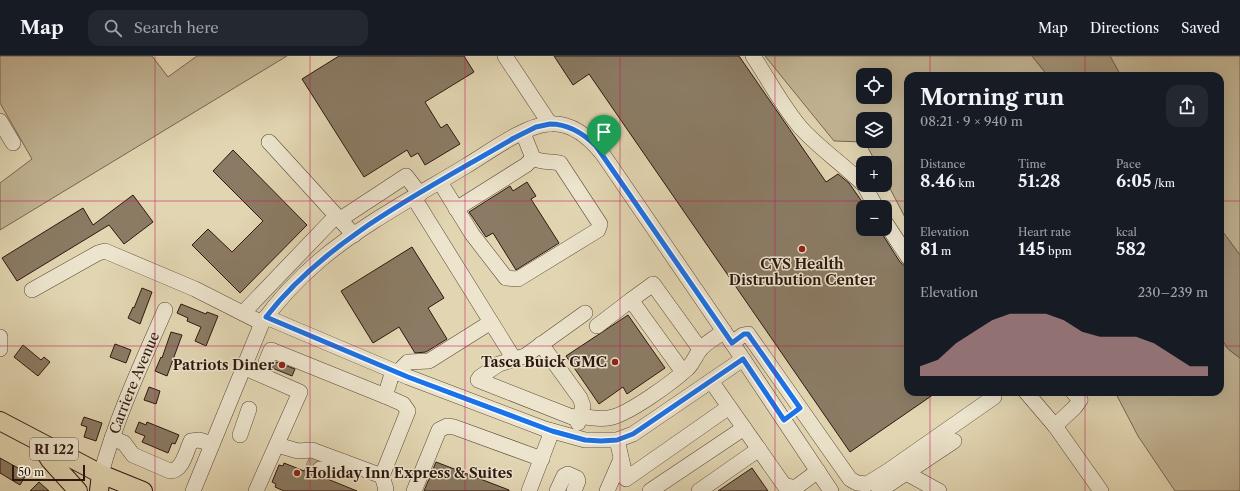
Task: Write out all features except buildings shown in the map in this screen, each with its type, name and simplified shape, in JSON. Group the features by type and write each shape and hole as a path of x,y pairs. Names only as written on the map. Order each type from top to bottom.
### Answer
{"main road":[{"name":"RI 122","path":"0,421 100,474 143,491"},
{"path":"37,440 50,460 78,491"},
{"path":"88,491 100,474"}],"street":[{"path":"505,56 550,124"},
{"path":"753,56 785,108 801,128 823,151 844,166 856,177"},
{"path":"0,121 13,143"},
{"path":"193,491 243,367 264,320 301,277 320,260 354,236 417,196 523,133 536,127 550,124 565,125 578,130 596,146 743,359 831,491"},
{"path":"440,182 472,234 506,278 518,279 598,230 600,224 560,163 551,161 541,162 533,158 523,133"},
{"path":"269,142 354,236"},
{"path":"456,209 526,165 533,158"},
{"path":"243,313 338,218 406,176 490,322 514,359"},
{"path":"892,233 904,251"},
{"path":"32,290 98,253 105,251 194,289 243,313 397,373 552,431 593,441 617,440 642,429 743,359"},
{"path":"597,326 653,284 700,349"},
{"path":"631,300 683,372"},
{"name":"Carriere Avenue","path":"100,474 112,438 165,310"},
{"path":"585,313 525,356 499,364 478,380 572,417 581,415 589,418 609,418 623,413 683,372 695,360 700,349 728,337 748,334 850,479 857,483 867,484 994,397"},
{"path":"386,396 397,373 408,362 428,361 490,322"},
{"path":"0,337 0,349"},
{"path":"541,344 580,398 583,406 572,437"},
{"path":"266,362 271,350 403,404 408,411 382,476 386,489 385,491"},
{"path":"243,367 300,392 256,491"},
{"path":"711,381 784,485 796,489 818,471"},
{"path":"1029,396 1055,426 1101,491"},
{"path":"1055,426 1075,407 1080,400 1077,396"},
{"path":"617,440 627,485 729,407"},
{"path":"784,420 800,408"},
{"path":"240,435 250,409"},
{"path":"414,491 440,430 447,426 454,427 542,459"},
{"path":"650,491 744,428"},
{"path":"529,491 552,431"},
{"path":"112,438 124,443 133,454 170,471 174,471 180,466 191,441 199,440 212,444"},
{"path":"879,491 914,481 954,441"},
{"path":"277,445 309,461 331,469 344,462"},
{"path":"699,491 759,449"},
{"path":"309,461 312,450 382,476"},
{"path":"607,491 621,459"},
{"path":"557,491 564,476 568,474 577,478 578,481 574,491"},
{"path":"914,481 939,491"}],"shaded area":[{"path":"0,56 152,56 168,77 197,56 287,56 0,230 0,183 32,159 0,103"},
{"path":"765,56 1032,56 1045,72 904,72 904,215 892,192 892,156 872,156 868,148 892,148 892,112 856,112 856,142 834,141"},
{"path":"1032,56 1110,56 1119,72 1045,72"},
{"path":"1110,56 1240,56 1240,255 1224,233 1224,72 1119,72"},
{"path":"1224,233 1240,255 1240,358 1228,349 1224,342"},
{"path":"1224,342 1228,349 1240,358 1240,491 1175,491 1138,436 1117,396 1224,396"}],"tunnel":[{"path":"307,463 320,469"}],"place":[{"name":"CVS Health Distrubution Center","path":"802,249"},
{"name":"Tasca Buick GMC","path":"615,362"},
{"name":"Patriots Diner","path":"282,365"},
{"name":"Holiday Inn Express & Suites","path":"297,473"}],"route":[{"path":"543,124 557,124 565,125 578,130 596,146 604,156 618,179 732,343 744,334 748,334 800,408 784,420 743,359 633,434 617,440 585,440 545,429 408,377 266,317 301,277 341,244 420,194 514,138 536,127 543,124"}]}
